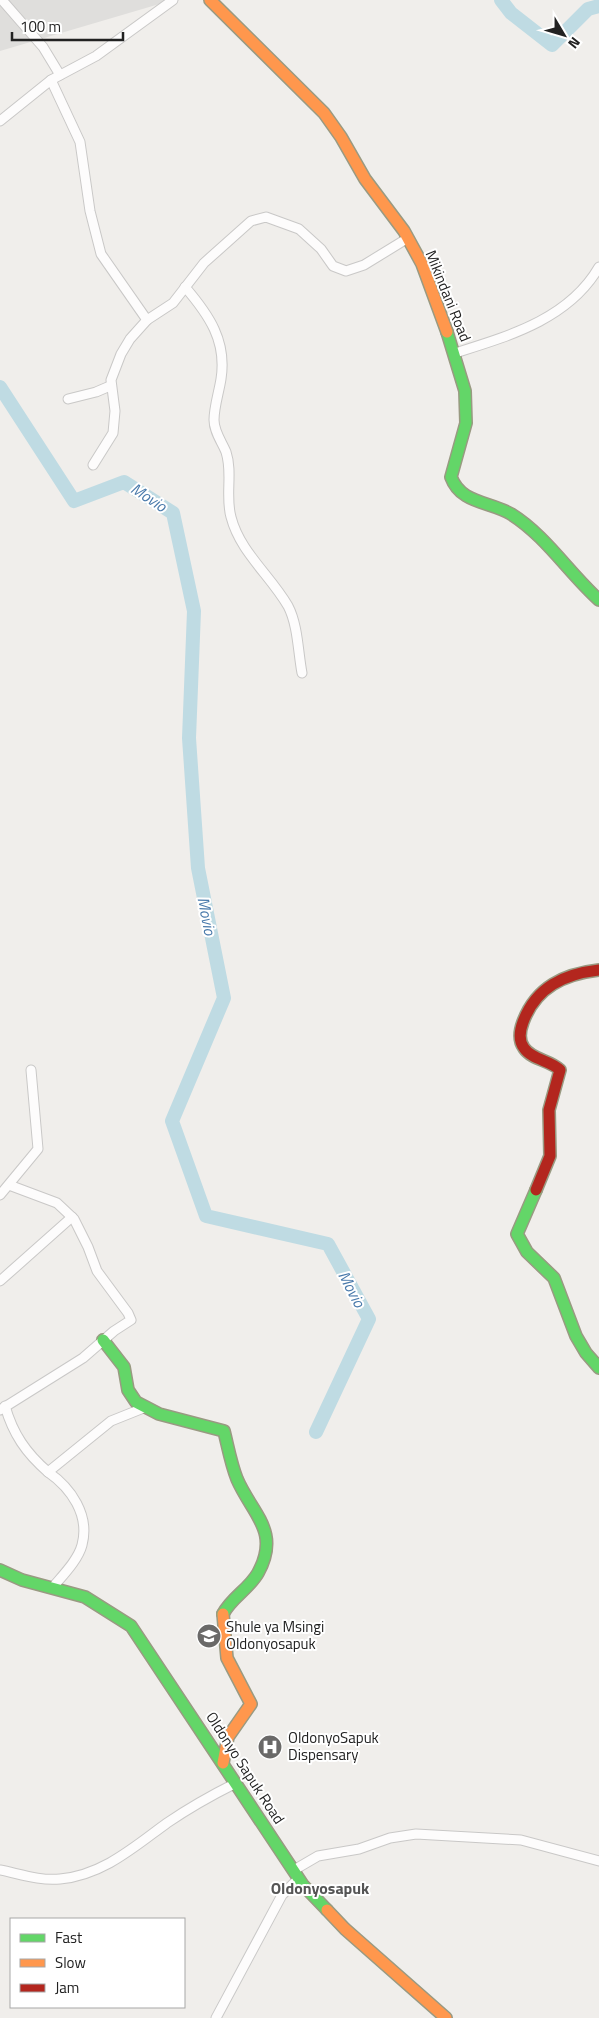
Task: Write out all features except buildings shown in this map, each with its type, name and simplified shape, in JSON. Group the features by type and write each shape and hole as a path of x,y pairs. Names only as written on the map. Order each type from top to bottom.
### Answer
{"street":[{"path":"2,0 43,47 60,75"},
{"path":"0,121 51,80 96,56 172,0"},
{"name":"Mikindani Road","path":"210,0 324,113 364,179 408,238 422,264 455,353 467,405 466,423 451,477 453,485 459,493 506,511 526,524 599,600"},
{"path":"51,80 80,142 90,211 101,254 147,320"},
{"path":"93,465 106,446 115,424 110,386 121,354 130,339 147,320 173,303 216,252 240,230 259,217 279,220 299,229 321,249 333,266 346,271 364,265 408,238"},
{"path":"455,353 521,331 548,319 586,285 599,267"},
{"path":"185,287 204,308 220,342 222,368 214,420 228,462 228,503 231,518 248,552 279,593 292,615 302,673"},
{"path":"68,399 96,392 110,386"},
{"path":"599,970 574,976 542,990 531,1004 521,1029 520,1038 523,1047 536,1058 557,1065 560,1070 549,1110 550,1156 517,1234 522,1248 556,1280 575,1336 583,1350 599,1368"},
{"path":"0,1195 35,1156 39,1147 31,1070"},
{"path":"9,1185 52,1200 72,1218 88,1247 96,1271 131,1318 129,1323 114,1331 83,1358 3,1408 16,1437 25,1451 63,1485 79,1504 84,1529 82,1546 78,1555 53,1587"},
{"path":"0,1282 72,1218"},
{"path":"103,1340 126,1370 126,1388 129,1395 146,1407 168,1417 224,1431 236,1479 264,1527 266,1551 258,1573 247,1588 227,1606 222,1617 227,1658 251,1704 228,1737 223,1763"},
{"path":"48,1472 111,1421 146,1407"},
{"name":"Oldonyo Sapuk Road","path":"0,1570 22,1580 53,1587 92,1600 131,1626 303,1885 345,1929 446,2018"},
{"path":"0,1870 42,1879 59,1879 97,1871 125,1854 187,1810 236,1783"},
{"path":"294,1870 311,1858 359,1849 390,1838 416,1834 521,1840 599,1861"},
{"path":"216,2018 282,1895 294,1882 303,1885"}],"shaded area":[{"path":"0,0 173,0 0,51"}],"waterway":[{"path":"501,0 511,13 552,45 588,9 599,6"},
{"name":"Movio","path":"0,387 74,501 124,482 173,513 194,611 189,738 198,868 224,998 172,1121 206,1216 328,1244 369,1319 316,1432"}],"traffic: fast":[{"path":"447,332 465,391 466,423 451,477 456,486 469,497 503,510 524,523 546,543 599,600"},
{"path":"536,1190 517,1234 527,1252 554,1278 576,1336 586,1353 599,1368"},
{"path":"103,1340 124,1367 128,1390 136,1402 159,1414 224,1431 237,1479 262,1523 267,1546 258,1573 250,1584 226,1608 223,1614"},
{"path":"0,1570 22,1580 85,1597 131,1626 303,1885 327,1910"}],"traffic: slow":[{"path":"210,0 324,113 341,137 365,179 404,231 422,264 447,332"},
{"path":"223,1614 227,1658 251,1704 228,1737 223,1763"},
{"path":"327,1910 345,1929 446,2018"}],"traffic: jam":[{"path":"536,1190 550,1156 549,1110 560,1070 527,1052 520,1038 522,1025 535,1000 553,984 574,975 599,970"}],"place":[{"name":"Shule ya Msingi Oldonyosapuk","path":"209,1636"},
{"name":"OldonyoSapuk Dispensary","path":"270,1747"}],"district":[{"name":"Oldonyosapuk","path":"320,1888"}]}
